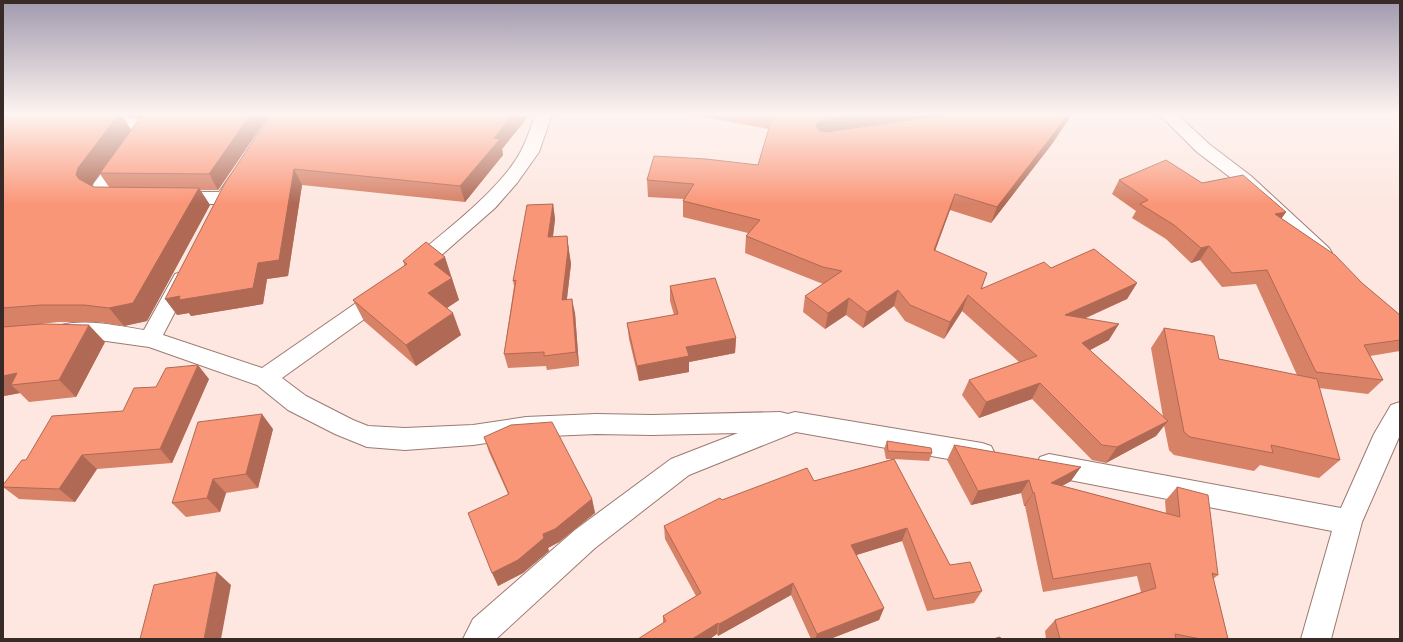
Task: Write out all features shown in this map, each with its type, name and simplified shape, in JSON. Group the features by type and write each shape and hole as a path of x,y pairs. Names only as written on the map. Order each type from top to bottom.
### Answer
{"street":[{"path":"131,144 101,186 99,192 107,196 136,197"},
{"path":"265,378 380,297 488,204 511,179 530,152 533,144"},
{"path":"1199,144 1245,180 1306,237 1332,264"},
{"path":"213,219 224,198 244,168"},
{"path":"158,197 224,198"},
{"path":"150,339 171,303 191,261"},
{"path":"44,333 99,332 150,339 265,378 297,403 344,428 368,436 405,439 472,435 526,427 596,424 795,422 1015,459 1348,522"},
{"path":"1316,639 1348,522 1383,442 1400,412"},
{"path":"478,639 484,630 585,539 680,467 795,422"}],"building":[{"path":"3,144 96,144 78,168 76,175 79,179 94,187 199,188 133,303 109,308 84,305 41,305 3,308"},
{"path":"121,144 230,144 209,174 100,173"},
{"path":"251,144 496,144 460,186 294,169 279,260 258,263 253,288 179,300 180,296 165,299 225,183"},
{"path":"764,144 1046,144 997,207 955,194 934,250 987,273 981,289 1044,262 1051,268 1094,249 1137,283 1065,315 1119,324 1082,343 1168,421 1117,447 1102,445 1040,383 986,402 969,380 1037,356 968,295 950,322 910,305 898,290 867,312 849,298 828,313 805,296 842,271 823,267 746,236 760,220 683,201 694,184 647,180 654,156 706,159 758,165"},
{"path":"1166,160 1202,183 1243,175 1286,212 1275,214 1335,255 1362,283 1400,315 1400,340 1364,345 1383,380 1316,372 1267,270 1232,273 1209,246 1201,248 1174,225 1140,204 1148,200 1119,180"},
{"path":"553,204 548,237 567,236 568,250 562,300 572,299 576,352 544,356 544,352 504,354 516,280 513,281 527,205"},
{"path":"426,242 445,257 434,264 452,278 428,293 453,313 406,345 353,300 407,264 403,261"},
{"path":"715,278 736,338 686,347 689,356 637,366 627,323 678,314 670,286"},
{"path":"41,324 89,325 59,380 11,385 17,373 3,376 3,327"},
{"path":"1164,328 1214,336 1219,359 1317,379 1340,460 1271,445 1273,453 1190,437 1184,432"},
{"path":"198,365 160,449 82,455 59,489 3,487 22,460 26,460 52,416 123,411 134,388 156,387 166,368"},
{"path":"262,414 246,474 213,479 207,498 172,503 198,422"},
{"path":"552,422 592,499 555,529 543,534 544,538 518,560 492,573 468,513 509,494 484,437 511,425"},
{"path":"887,441 931,448 932,453 888,451"},
{"path":"954,445 1081,467 1051,483 1180,517 1177,487 1208,495 1218,575 1212,573 1228,639 1201,639 1175,634 1176,639 1060,639 1055,620 1156,588 1150,563 1053,579 1034,492 1033,493 1029,480 978,491"},
{"path":"894,459 950,565 970,562 982,591 934,599 907,528 851,545 884,608 817,634 793,583 719,624 718,623 692,639 638,639 666,621 663,616 701,593 664,526 720,498 722,500 807,468 814,481"},
{"path":"217,572 204,639 140,639 154,585"}]}
